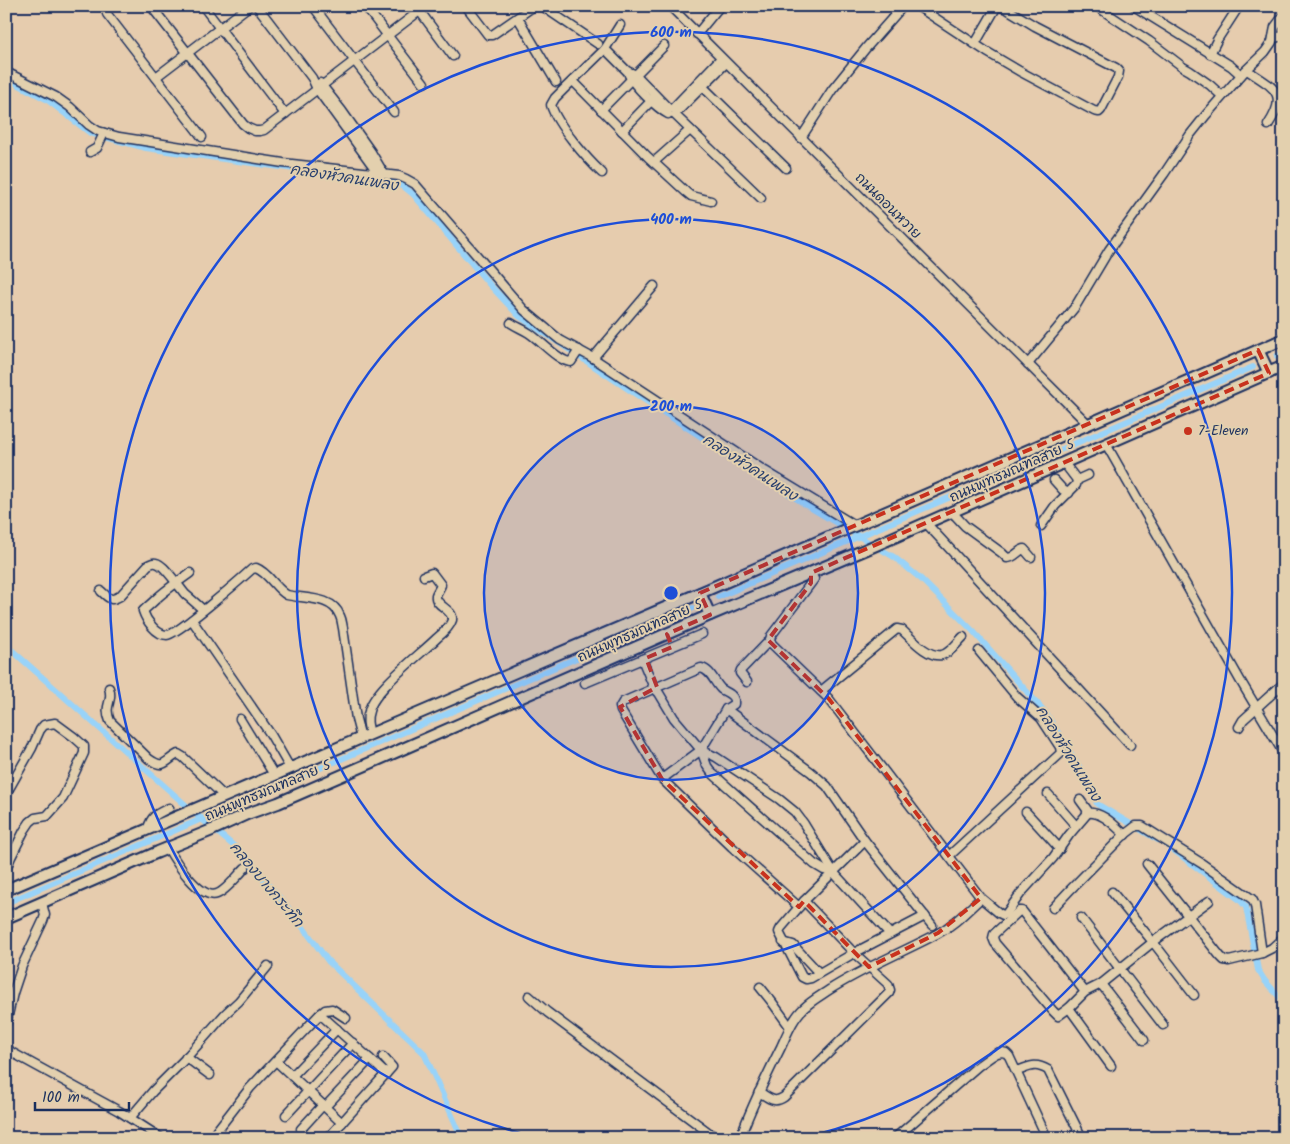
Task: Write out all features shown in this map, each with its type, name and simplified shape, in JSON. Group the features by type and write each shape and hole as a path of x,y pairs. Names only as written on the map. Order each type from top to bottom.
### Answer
{"main road":[{"name":"ถนนพุทธมณฑลสาย 5","path":"6,890 700,593 1284,339"},
{"path":"1258,350 1269,373"},
{"name":"ถนนพุทธมณฑลสาย 5","path":"6,918 389,755 710,615 867,550 1284,366"},
{"path":"700,593 710,615"}],"street":[{"path":"151,6 232,110 248,128 255,131 264,130 388,36 420,8 453,56"},
{"path":"204,6 285,114"},
{"path":"156,77 249,6"},
{"path":"257,6 319,87 381,174"},
{"path":"313,6 394,112"},
{"path":"365,6 424,83"},
{"path":"466,6 488,35 496,33 534,6"},
{"path":"542,6 598,44"},
{"name":"ถนนดอนหวาย","path":"670,6 1088,424"},
{"path":"697,34 720,6"},
{"path":"802,138 832,90 903,6"},
{"path":"917,6 975,44 1020,72 1094,111 1099,112 1101,110 1118,77 1119,71 1116,68 1007,9 998,6 975,44"},
{"path":"1096,6 1149,41 1210,85 1222,96"},
{"path":"1134,6 1230,66 1267,82 1277,93 1280,100 1279,109 1268,125"},
{"path":"1210,54 1220,35 1240,6"},
{"path":"107,14 202,137"},
{"path":"1028,364 1074,307 1109,250 1190,135 1222,96 1265,52 1272,42 1275,27 1284,15"},
{"path":"518,18 556,82"},
{"path":"602,173 573,139 551,105 573,80 605,49 620,25"},
{"path":"1273,38 1284,36"},
{"path":"601,110 664,46"},
{"path":"605,49 654,98 672,112 761,198"},
{"path":"672,112 724,60"},
{"path":"6,72 56,97 70,107 102,139"},
{"path":"573,80 622,131 691,196 711,200"},
{"path":"700,84 786,168"},
{"path":"622,131 654,98"},
{"path":"654,162 690,130"},
{"path":"90,152 94,151 102,139 119,137 283,162 402,177 414,184 524,310 576,354 593,358 765,471 854,525"},
{"path":"593,358 654,286"},
{"path":"511,323 529,333 567,362 571,362 576,354"},
{"path":"1106,444 1284,754"},
{"path":"1064,463 1077,480"},
{"path":"1041,526 1055,506 1076,485 1077,480 1088,475"},
{"path":"1054,480 1063,490 1069,493"},
{"path":"952,512 965,526 1007,558 1011,558 1024,549 1031,557"},
{"path":"926,523 1130,745"},
{"path":"101,591 110,599 115,599 148,565 156,562 203,610"},
{"path":"190,573 160,595 143,612 145,617 158,631 166,635 177,631 192,620 252,569 256,568 263,572 287,595 319,600 331,604 340,616 356,719 365,736"},
{"path":"365,736 369,710 378,694 401,670 446,630 452,621 451,615 437,600 436,595 441,585 439,581 432,572 424,576"},
{"path":"747,682 741,676 741,670 770,640 771,636 811,583 814,578 811,573"},
{"path":"192,620 270,735 290,768"},
{"path":"821,691 897,629 902,630 927,652 940,656 963,637"},
{"path":"667,634 672,647"},
{"path":"585,683 702,634"},
{"path":"770,640 829,699 981,898 999,913 1006,914 1021,893 1054,858 1076,826 1087,814 1086,807 1080,800"},
{"path":"949,856 1061,753 1060,747 1038,715 1016,697 979,651"},
{"path":"644,659 657,689 674,718 701,750 707,766 814,864 834,873"},
{"path":"662,779 701,750 726,710 734,704 732,696 721,689 704,668 623,702 620,707 621,712 662,779 732,847 802,904 888,984 890,990 784,1097 774,1101 759,1092"},
{"path":"1239,727 1243,720 1284,684"},
{"path":"109,688 111,699 107,710 110,721 149,759 160,765 165,764 178,754 183,756 224,796"},
{"path":"726,710 827,786 865,841 932,924"},
{"path":"240,719 274,775"},
{"path":"6,794 44,725 55,723 84,746 84,753 63,798 47,816 35,818 30,822 10,857 6,869"},
{"path":"701,750 716,757 779,799 795,812 834,873 890,934"},
{"path":"1048,794 1076,826"},
{"path":"148,828 154,816 169,808"},
{"path":"1026,812 1060,849"},
{"path":"1087,813 1092,812 1102,816 1125,835"},
{"path":"1053,908 1125,835 1136,826 1142,826 1252,898 1255,905 1261,954"},
{"path":"865,841 802,904 780,931 780,936 802,978 811,978 925,916"},
{"path":"168,848 184,872 209,895 215,895 220,892 245,868"},
{"path":"1147,864 1224,960 1229,961 1261,954 1272,948 1284,937"},
{"path":"1112,892 1194,995"},
{"path":"740,1138 745,1122 790,1027 802,1009 840,983 938,933 952,924 981,898"},
{"path":"1085,992 1022,911 1019,911 994,934 995,943 1058,1016 1085,992 1101,984 1153,942 1209,901"},
{"path":"6,1024 22,966 45,915 42,903"},
{"path":"1081,918 1163,1025"},
{"path":"783,942 792,945 819,973"},
{"path":"130,1118 153,1091 239,1001 268,966"},
{"path":"1101,984 1144,1040"},
{"path":"760,987 790,1027"},
{"path":"529,996 716,1138"},
{"path":"1069,1008 1110,1066"},
{"path":"214,1138 215,1133 250,1088 320,1014 325,1010 332,1009 346,1018"},
{"path":"320,1014 386,1074"},
{"path":"292,1076 337,1029"},
{"path":"286,1115 353,1043"},
{"path":"6,1046 11,1052 130,1118 161,1138"},
{"path":"895,1138 978,1066 997,1053 1002,1052 1010,1056 1047,1138"},
{"path":"186,1057 210,1075"},
{"path":"328,1138 392,1067 383,1057"},
{"path":"301,1129 370,1059"},
{"path":"276,1061 342,1123"},
{"path":"1017,1071 1035,1065 1048,1070 1082,1138"}],"highlighted area":[{"path":"1258,350 1269,373 811,573 811,583 768,640 829,699 981,898 938,933 869,967 804,901 799,907 662,779 620,707 657,687 646,658 672,647 667,634 710,615 700,593"}],"waterway":[{"name":"คลองหัวคนเพลง","path":"6,78 46,99 90,133 146,148 403,186 414,195 490,285 519,316 811,508 894,557 921,579 973,631 1045,712 1088,781 1097,804 1158,840"},
{"path":"1277,356 1284,353"},
{"path":"718,597 1253,367"},
{"path":"6,903 693,608"},
{"name":"คลองบางกระทึก","path":"6,645 241,852 294,915 328,961 424,1053 462,1138"},
{"name":"คลองหัวคนเพลง","path":"1167,845 1240,900 1246,907 1258,970 1265,981 1284,1002"}],"place":[{"name":"7-Eleven","path":"1188,431"}]}
